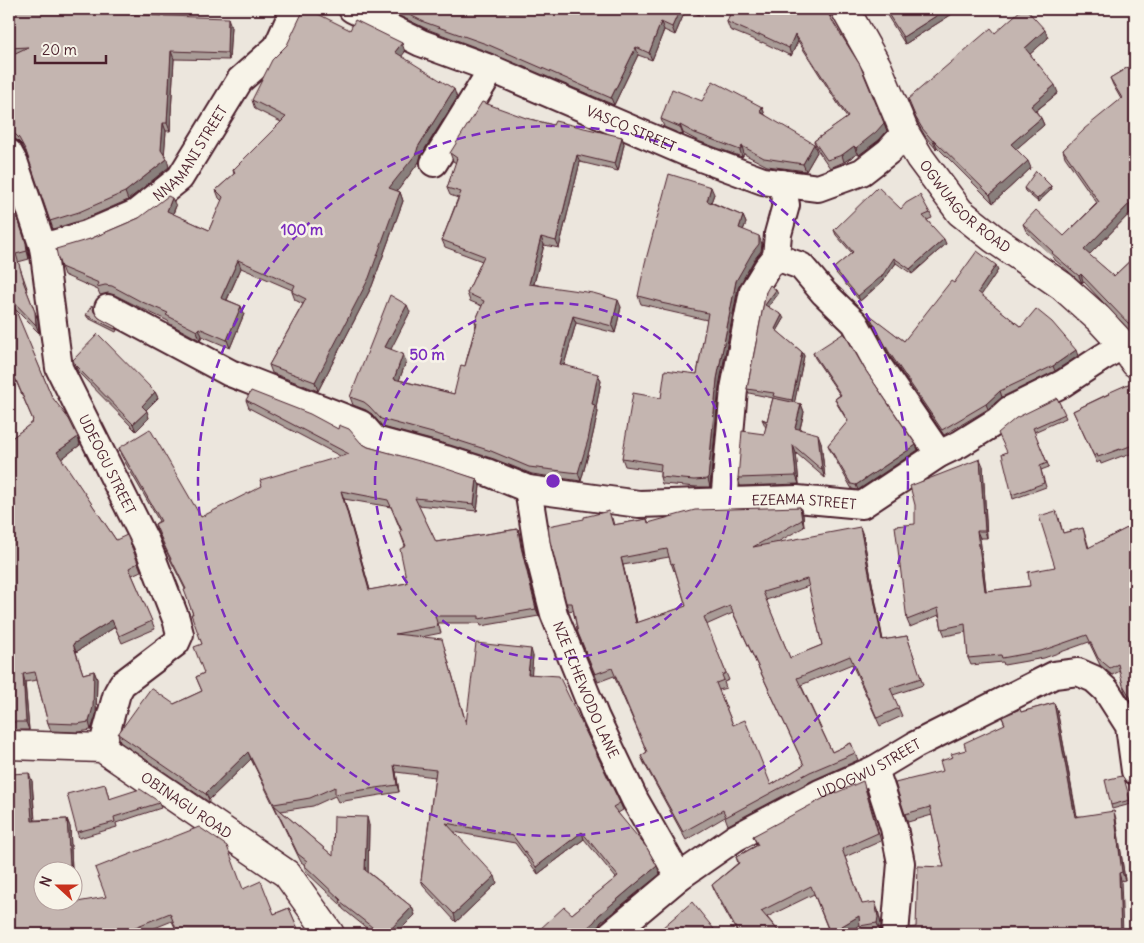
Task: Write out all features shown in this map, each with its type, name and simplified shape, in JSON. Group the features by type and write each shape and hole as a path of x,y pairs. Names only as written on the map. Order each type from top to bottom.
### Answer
{"street":[{"name":"NNAMANI STREET","path":"43,247 87,234 136,213 180,178 240,80 276,47 294,9"},
{"name":"VASCO STREET","path":"352,9 421,43 492,69 685,152 763,181 818,188 862,172 889,151 905,133"},
{"name":"OGWUAGOR ROAD","path":"845,9 877,66 905,133 920,158 960,212 994,239 1062,286 1099,319 1129,354"},
{"path":"434,163 492,69"},
{"name":"UDEOGU STREET","path":"9,153 15,164 43,247 59,368 146,542 180,634 176,643 122,684 117,693 102,748"},
{"path":"724,502 734,389 753,291 776,257 778,234 786,205 782,184"},
{"path":"776,257 801,266 824,293 856,323 878,365 939,454"},
{"name":"EZEAMA STREET","path":"108,308 230,372 361,424 375,440 489,473 528,489 639,504 796,499 862,505 939,454 960,444 997,421 1009,410 1062,384 1103,357 1129,354"},
{"name":"NZE ECHEWODO LANE","path":"528,489 538,551 554,614 596,718 631,792 679,877"},
{"name":"UDOGWU STREET","path":"611,934 679,877 735,838 820,793 875,769 915,745 1054,675 1078,672 1094,679 1106,690 1132,725"},
{"path":"1132,725 1135,771"},
{"path":"9,745 102,748"},
{"name":"OBINAGU ROAD","path":"102,748 287,874 330,934"},
{"path":"875,769 894,828 901,863 895,934"}],"building":[{"path":"9,9 93,9 93,11 136,15 228,18 227,53 171,51 167,123 163,123 161,150 167,159 125,192 79,212 50,221 26,151 19,138 9,131 9,127 15,124 9,56 28,47 9,48"},
{"path":"304,9 308,9 350,30 355,20 402,43 395,52 454,89 418,147 416,154 389,188 400,192 369,278 315,382 269,365 306,299 292,292 295,285 238,260 221,298 241,306 227,340 199,328 197,331 166,315 168,313 112,286 97,287 99,283 61,267 56,249 90,239 139,218 168,196 172,198 167,211 209,230 223,197 216,190 235,173 233,170 286,117 252,100 272,60 287,45"},
{"path":"398,9 556,9 565,13 567,9 680,9 672,27 661,22 649,53 636,47 611,98 489,45 424,22"},
{"path":"732,9 825,9 860,65 884,123 856,148 854,146 842,155 827,160 814,141 848,117 795,34 789,48 727,22"},
{"path":"885,9 947,9 903,37"},
{"path":"1022,9 1026,9 1045,30 1025,48 1055,85 1031,106 1041,118 1011,144 1028,161 990,195 933,141 916,118 908,99 991,28 995,33"},
{"path":"1135,63 1135,198 1084,250 1114,276 1135,256 1135,332 1081,274 1079,276 1052,253 1023,224 1036,210 1064,236 1099,202 1063,150 1084,129 1122,98 1110,78"},
{"path":"713,81 762,107 760,112 814,144 803,164 764,158 742,146 740,150 661,119 672,89 702,101"},
{"path":"482,102 526,118 553,125 555,121 622,137 615,164 577,155 556,241 541,237 529,284 593,293 618,300 612,326 573,316 560,364 598,374 592,404 595,405 588,440 578,473 529,467 491,451 381,419 364,402 350,397 390,295 407,305 385,347 403,354 394,379 454,394 461,365 465,366 477,323 475,322 484,301 467,293 484,256 442,240 461,192 447,188 457,158 450,153"},
{"path":"1036,171 1051,186 1037,199 1024,188"},
{"path":"669,174 711,187 707,201 743,216 739,228 759,236 759,244 736,281 717,379 708,479 694,480 660,477 661,464 622,458 633,393 661,398 665,370 697,374 708,313 638,296"},
{"path":"878,187 901,209 906,203 920,195 930,213 923,216 944,239 910,269 894,258 882,276 858,296 834,268 853,252 834,230"},
{"path":"9,193 26,243 27,251 16,254 23,281 35,312 36,325 11,299 52,397 69,419 78,437 57,452 116,540 127,535 138,563 129,568 152,621 119,636 112,620 73,644 83,674 94,671 93,707 89,722 77,724 48,723 35,672 23,674 26,722 9,722 9,440 33,422 33,420 13,373 9,377"},
{"path":"977,251 996,265 978,292 1021,327 1036,309 1052,322 1076,350 1053,366 1000,391 986,404 942,430 889,352 869,315 904,341 951,281 954,283"},
{"path":"770,285 776,290 765,305 782,315 775,329 802,352 792,400 773,396 774,393 747,389 766,292"},
{"path":"92,305 94,312 99,318 116,327 115,329 86,315"},
{"path":"844,333 864,368 916,445 856,485 851,484 828,445 848,421 835,399 841,395 813,353"},
{"path":"98,334 155,392 142,406 147,411 133,424 75,365 73,360"},
{"path":"1135,381 1135,444 1098,457 1097,454 1094,456 1073,411"},
{"path":"251,391 310,414 338,429 339,425 349,429 361,443 368,447 477,479 474,504 415,498 436,542 518,529 536,609 479,619 479,616 435,616 438,626 395,634 442,639 466,724 476,643 531,649 528,674 559,676 620,803 613,807 647,848 657,866 599,915 580,934 542,934 539,930 564,907 572,914 618,876 582,832 536,867 513,836 446,823 495,876 454,914 421,880 436,770 394,765 397,785 335,794 335,787 310,798 274,804 248,752 206,793 207,795 118,734 151,688 174,704 202,691 196,677 204,673 194,647 202,644 184,590 186,589 155,524 161,521 119,448 150,429 201,517 262,486 260,480 349,454 246,400","holes":["341,491 388,500 402,531 400,532 406,546 400,549 407,583 369,590"]},
{"path":"773,398 801,404 795,428 818,434 822,470 793,445 796,476 738,478 742,431 764,434 767,423 762,419 767,421"},
{"path":"1057,398 1065,414 1033,428 1047,463 1040,466 1044,483 1012,495 1002,454 1007,452 998,433 1016,418"},
{"path":"980,459 985,531 977,531 985,591 1030,586 1028,572 1055,567 1039,516 1056,511 1063,533 1083,528 1088,548 1135,524 1135,705 1123,685 1118,664 1110,668 1098,658 1087,635 1041,651 1002,658 1001,655 968,658 965,624 942,629 938,608 907,620 895,526 915,524 915,505 910,486"},
{"path":"800,507 802,520 753,547 860,527 882,640 907,636 921,678 890,688 899,708 877,718 850,656 797,678 832,752 851,743 855,753 810,772 726,817 723,810 683,832 641,756 647,752 612,668 595,674 578,633 572,603 566,603 548,526 584,519 584,517 609,511 613,525 647,519 648,523 695,510","holes":["667,549 686,606 636,623 621,558","807,579 822,645 790,658 763,592","730,606 804,765 771,785 745,720 733,725 716,683 724,680 722,675 726,673 704,617"]},
{"path":"1054,703 1075,817 1114,811 1122,872 1119,873 1121,934 905,934 907,928 916,927 918,866 944,867 930,807 905,814 895,783 943,771 940,761 953,757 951,754 966,750 964,743 1005,724 1002,717 1020,709 1021,712"},
{"path":"9,761 10,774 29,773 32,821 67,819 70,860 32,860 32,910 82,910 82,901 106,897 95,868 199,827 227,846 243,889 261,881 274,914 289,908 299,931 291,934 178,934 170,913 118,934 9,934"},
{"path":"1122,776 1130,800 1111,805 1105,780"},
{"path":"863,781 878,833 842,849 862,904 875,902 878,917 877,923 860,926 859,916 830,933 811,886 761,911 781,934 739,934 712,885 739,863 736,857 758,845 753,836 824,798"},
{"path":"105,784 109,799 140,789 159,803 114,817 115,822 77,832 67,794"},
{"path":"274,805 333,856 334,816 367,817 365,870 412,907 386,934 381,934 340,902 341,900 304,865 307,861 298,854"},
{"path":"692,902 718,934 655,934"}]}
